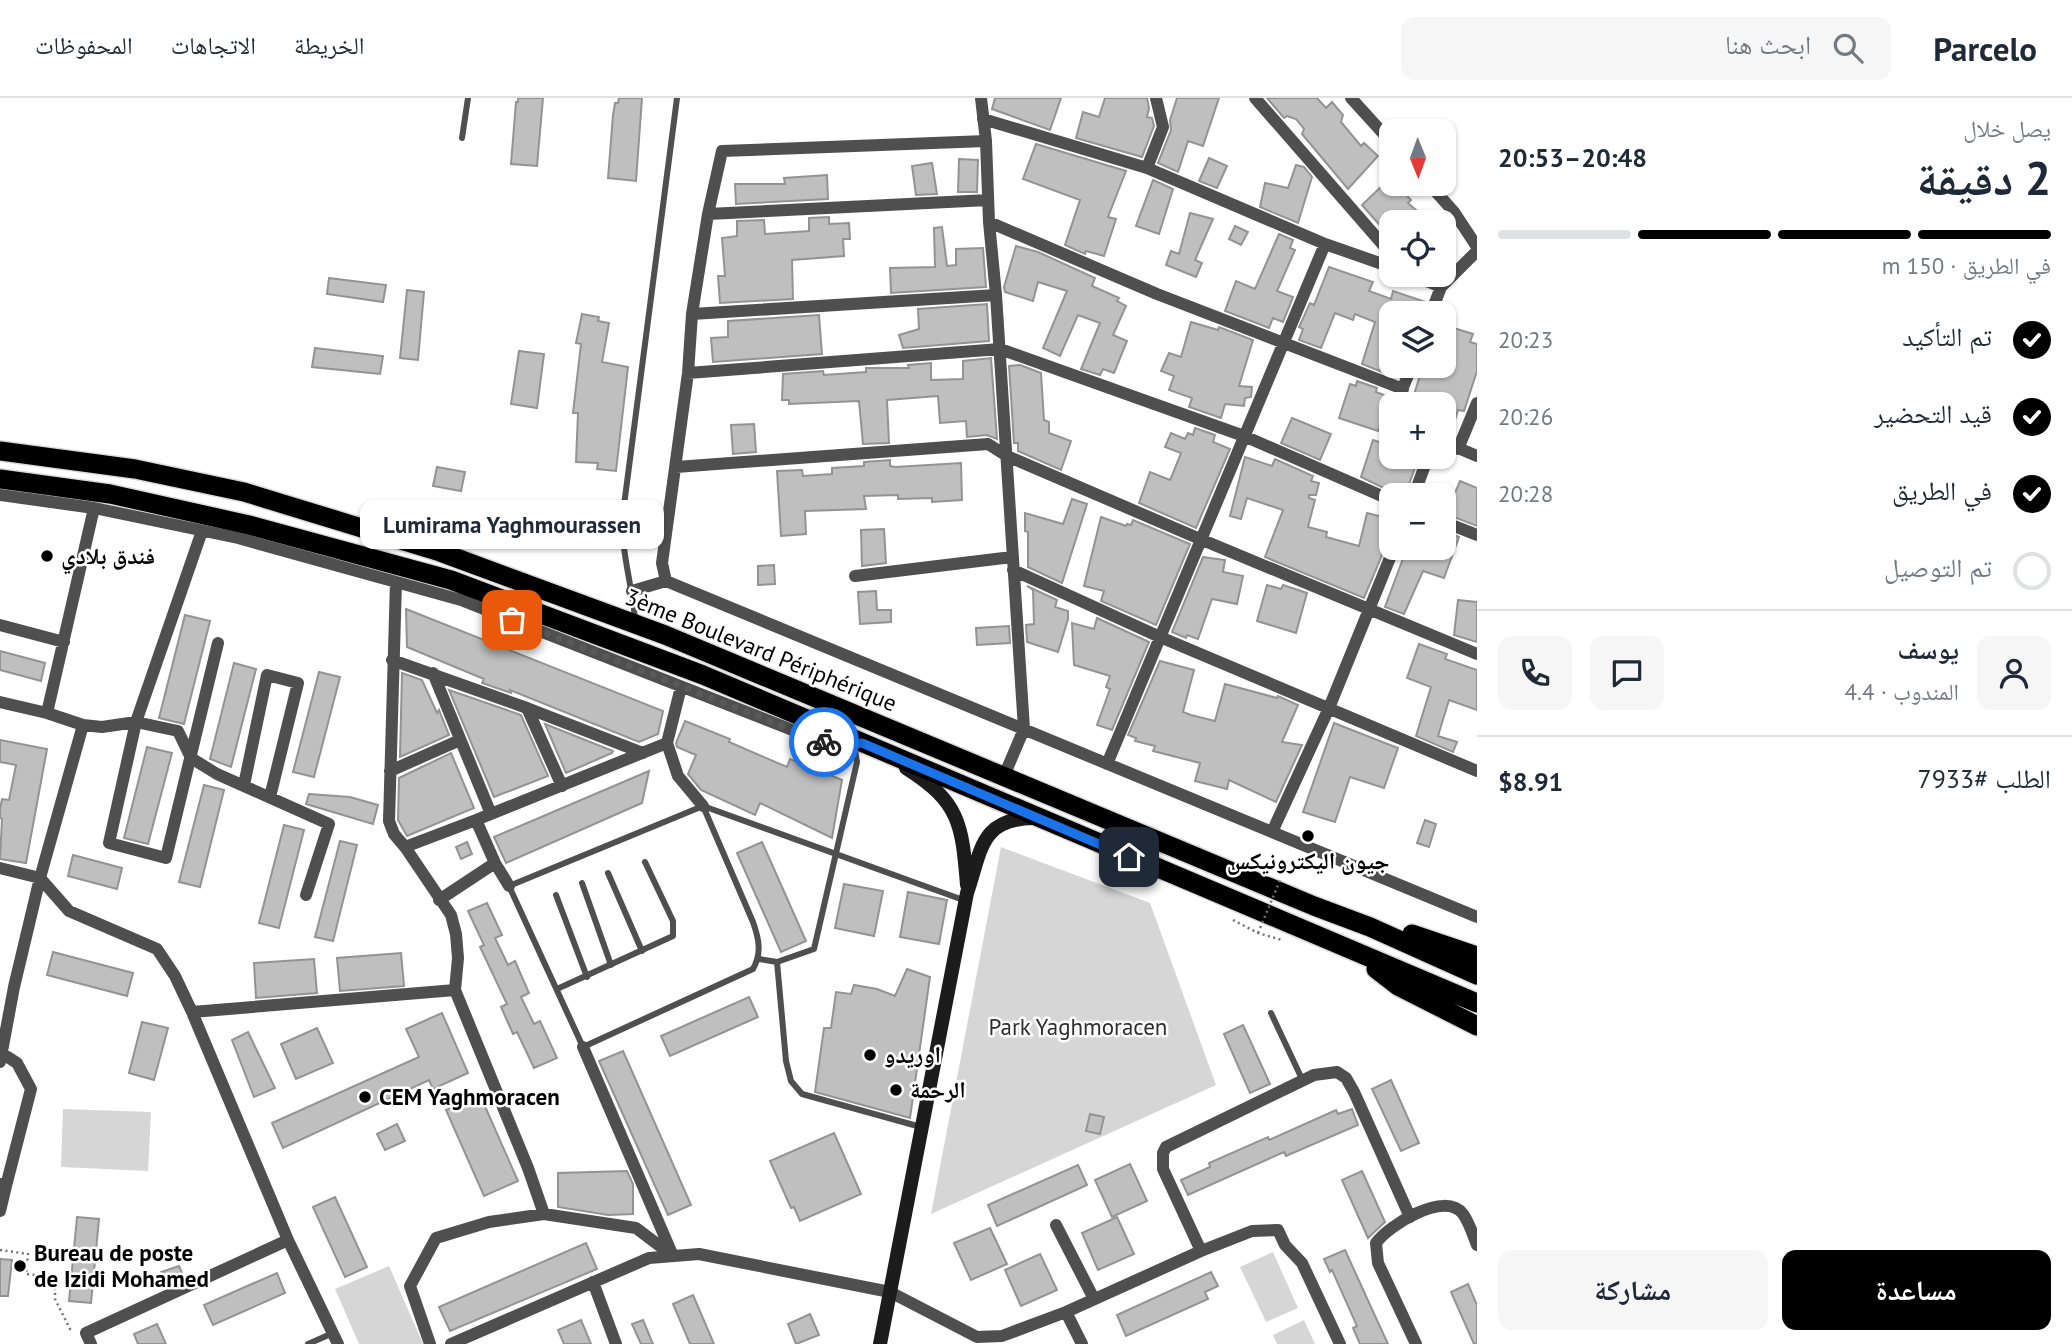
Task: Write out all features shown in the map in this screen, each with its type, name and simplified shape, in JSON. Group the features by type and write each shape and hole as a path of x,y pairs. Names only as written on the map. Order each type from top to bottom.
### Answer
{"highway":[{"name":"3ème Boulevard Périphérique","path":"0,452 135,469 244,492 440,552 635,624 1370,927 1477,975"},
{"name":"3ème Boulevard Périphérique","path":"0,479 110,494 249,525 451,580 703,675 858,744 1477,1003"},
{"path":"1370,927 1420,937 1477,956"},
{"path":"1363,956 1398,986 1477,1026"}],"main road":[{"path":"858,744 931,785 950,805 960,832 967,897"},
{"path":"880,1344 967,897 981,851 991,831 1014,818 1037,818"}],"street":[{"path":"981,98 1024,729 1004,776"},
{"path":"1147,169 1163,127 1156,98"},
{"path":"1255,98 1379,240"},
{"path":"1351,98 1379,129"},
{"path":"983,119 1147,169 1325,244 1379,263"},
{"path":"666,580 662,563 688,373 692,314 708,214 722,151 986,141"},
{"path":"1440,196 1454,212 1477,249 1456,271"},
{"path":"708,214 988,200"},
{"path":"989,222 1157,294 1403,389"},
{"path":"1107,764 1325,244"},
{"path":"1436,301 1441,287"},
{"path":"692,314 996,295"},
{"path":"688,373 1000,349 1244,436 1379,495"},
{"path":"1402,392 1407,378"},
{"path":"1477,402 1458,449 1477,456"},
{"path":"676,467 988,444 1007,456 1200,540 1477,654"},
{"path":"0,495 94,508 237,538 461,600 833,746 858,744"},
{"path":"47,713 94,508"},
{"path":"1456,527 1477,535"},
{"path":"202,531 136,722 109,843 166,858 218,643"},
{"path":"1272,832 1329,708 1389,560"},
{"path":"855,576 1013,563 1160,637 1477,772"},
{"path":"632,591 666,580 1477,915"},
{"path":"396,582 389,821 394,834 451,915 458,958 455,990 528,1168 544,1214"},
{"path":"0,625 64,642"},
{"path":"392,660 643,753"},
{"path":"432,673 491,814"},
{"path":"244,785 267,675 298,683 270,797"},
{"path":"681,687 667,743 678,776 703,806"},
{"path":"0,702 83,725 102,727 136,722 178,731 191,758 329,824 306,895"},
{"path":"527,708 562,786"},
{"path":"0,1211 3,1185 31,1089 17,1063 1,1056 40,878 83,725"},
{"path":"390,771 460,740"},
{"path":"405,847 667,743"},
{"path":"476,820 495,863 509,886"},
{"path":"439,900 495,863"},
{"path":"0,868 40,878 69,911 157,949 175,976 192,1012 288,1240 335,1339"},
{"path":"0,984 14,987"},
{"path":"192,1012 455,990"},
{"path":"583,1046 673,1256"},
{"path":"1201,1251 1164,1169 1163,1153 1166,1147 1302,1079 1329,1071 1337,1072 1346,1078 1354,1092 1410,1217"},
{"path":"1416,1344 1378,1263 1376,1254 1379,1239 1410,1217 1439,1204 1462,1213 1477,1245"},
{"path":"430,1344 410,1286 436,1238 489,1222 544,1214 636,1228 673,1256"},
{"path":"1056,1225 1094,1299"},
{"path":"451,1344 649,1258 699,1254 890,1292 976,1337 1002,1336 1066,1312 1252,1231 1278,1230 1285,1245 1302,1263 1339,1344"},
{"path":"88,1338 288,1240"},
{"path":"593,1282 616,1344"},
{"path":"1066,1312 1082,1344"}],"lane":[{"path":"462,138 468,98"},
{"path":"635,624 632,591 621,537 677,98"},
{"path":"759,960 777,961 814,949 857,762 858,744"},
{"path":"703,806 760,941 759,960 753,969 583,1046 509,886 703,806 836,856 967,897"},
{"path":"557,989 673,936 673,921 645,862"},
{"path":"608,873 642,951"},
{"path":"582,883 611,965"},
{"path":"556,895 587,977"},
{"path":"777,961 786,1061 791,1081 802,1094 921,1127"},
{"path":"1271,1013 1302,1079"},
{"path":"308,1344 335,1339"}],"path":[{"path":"1258,933 1281,877"},
{"path":"1233,920 1258,933 1282,940"},
{"path":"0,1250 28,1254 26,1274 55,1277 55,1299 70,1333 88,1338"}],"green space":[{"name":"Park Yaghmoracen","path":"1001,847 1150,903 1216,1085 931,1214"},
{"path":"63,1109 151,1112 148,1171 61,1167"},
{"path":"1273,1252 1298,1308 1266,1322 1240,1267"},
{"path":"389,1266 423,1344 359,1344 335,1289"},
{"path":"1304,1320 1315,1344 1277,1344 1273,1335"}],"building":[{"path":"518,98 543,98 537,166 511,164"},
{"path":"619,98 642,98 636,181 608,178 613,115 615,103 618,103"},
{"path":"995,98 1061,98 1050,130 992,109"},
{"path":"1105,98 1147,98 1147,117 1152,118 1154,126 1142,157 1076,138 1083,112 1099,117"},
{"path":"1177,98 1219,98 1203,146 1188,141 1178,172 1158,163 1171,130 1170,120"},
{"path":"1267,98 1317,98 1326,108 1332,102 1343,115 1341,122 1361,146 1364,143 1378,156 1348,189 1302,134 1304,129 1296,119 1287,116 1284,118"},
{"path":"1036,144 1126,171 1108,217 1116,219 1104,256 1086,251 1085,254 1065,245 1080,200 1023,179"},
{"path":"1209,158 1227,166 1217,188 1199,181"},
{"path":"959,159 978,160 977,192 958,192"},
{"path":"932,163 937,194 916,195 912,166"},
{"path":"1296,165 1304,167 1312,177 1298,223 1260,207 1265,183 1288,188"},
{"path":"827,175 828,199 736,204 735,184 785,184 784,178"},
{"path":"1153,180 1173,189 1159,234 1136,226"},
{"path":"1379,189 1379,196 1407,196 1411,200 1408,203 1416,210 1379,210 1379,224 1362,205"},
{"path":"1190,213 1213,219 1195,260 1202,263 1196,277 1166,265 1171,251 1179,254"},
{"path":"829,217 829,224 849,223 850,239 843,239 844,256 792,260 793,299 720,303 718,276 725,276 722,238 737,236 737,221 764,220 765,234 809,231 809,218"},
{"path":"1235,226 1248,232 1241,245 1229,239"},
{"path":"942,227 947,266 956,265 956,249 983,248 986,287 891,293 890,268 935,267 934,228"},
{"path":"1279,234 1293,240 1290,248 1295,250 1277,291 1293,297 1283,322 1273,318 1269,328 1225,311 1236,281 1255,289"},
{"path":"1016,246 1038,252 1095,278 1092,286 1119,298 1117,301 1126,306 1113,335 1127,341 1114,373 1103,369 1100,375 1081,369 1100,323 1078,315 1060,356 1043,348 1067,291 1038,282 1033,301 1005,292 1004,287"},
{"path":"1329,267 1373,282 1369,291 1391,299 1393,291 1423,301 1379,301 1379,371 1362,364 1375,322 1355,314 1353,320 1335,313 1321,348 1299,340 1303,329 1299,327 1310,303 1314,305"},
{"path":"329,278 386,285 383,302 327,294"},
{"path":"407,290 424,292 418,360 400,358"},
{"path":"987,304 989,341 903,348 899,335 919,329 918,309"},
{"path":"582,314 599,317 598,321 609,323 602,362 628,367 616,471 597,469 598,463 576,462 578,413 573,413 581,344 576,343"},
{"path":"819,315 822,354 713,362 711,338 728,337 728,321"},
{"path":"1191,322 1218,330 1219,327 1253,340 1239,386 1252,387 1251,397 1245,398 1244,406 1225,404 1221,418 1189,407 1192,398 1169,390 1174,376 1161,371 1169,353 1181,357"},
{"path":"1456,329 1473,334 1470,342 1477,344 1477,371 1464,411 1458,410 1456,417 1456,392 1415,392 1419,378 1456,378"},
{"path":"315,348 383,356 380,374 312,367"},
{"path":"519,351 544,354 537,408 511,404"},
{"path":"991,358 997,439 987,435 967,437 966,421 940,423 938,396 887,400 889,443 863,444 859,401 789,404 789,400 782,400 783,374 866,372 866,368 909,368 908,365 931,363 931,380 963,379 963,361"},
{"path":"1020,365 1041,373 1044,420 1049,422 1049,433 1071,441 1061,470 1018,451 1018,443 1014,443 1009,366"},
{"path":"1357,381 1377,388 1378,431 1339,418 1350,384 1356,386"},
{"path":"1292,418 1331,434 1320,460 1281,443"},
{"path":"754,424 756,452 733,454 731,425"},
{"path":"1195,428 1215,435 1213,442 1230,449 1196,528 1139,503 1150,472 1170,480 1171,478 1181,453 1165,447 1171,433 1185,439 1188,433 1193,435"},
{"path":"1373,440 1379,442 1379,469 1415,469 1409,483 1379,483 1379,486 1361,477"},
{"path":"1245,457 1272,466 1275,459 1313,476 1311,481 1319,483 1316,495 1309,495 1309,498 1315,500 1308,527 1327,532 1326,537 1359,546 1367,513 1379,516 1380,560 1364,598 1265,557 1283,510 1247,498 1241,519 1230,516"},
{"path":"890,460 890,466 895,467 961,463 962,500 932,502 932,498 898,499 898,495 864,496 866,509 805,511 806,534 781,536 777,471 802,470 803,476 832,474 832,468 864,466 864,462"},
{"path":"437,467 465,472 461,491 433,486"},
{"path":"1460,481 1477,488 1477,526 1456,518 1456,490"},
{"path":"1072,499 1087,504 1062,583 1028,567 1025,513 1063,524"},
{"path":"1101,517 1126,526 1131,525 1133,520 1190,544 1156,625 1101,601 1104,591 1084,586"},
{"path":"884,529 886,563 862,566 861,530"},
{"path":"1203,557 1225,560 1223,572 1243,576 1237,604 1212,599 1198,639 1187,635 1186,638 1172,632"},
{"path":"1403,560 1451,560 1444,578 1423,571 1404,614 1385,607"},
{"path":"774,565 775,584 758,585 758,566"},
{"path":"1267,585 1281,589 1283,585 1307,593 1296,633 1257,621"},
{"path":"1027,586 1057,600 1055,607 1068,611 1058,652 1027,642 1026,625 1034,624 1033,590"},
{"path":"876,591 877,610 891,610 891,622 860,624 858,592"},
{"path":"1458,600 1477,602 1477,642 1454,635"},
{"path":"406,609 663,711 658,734 639,742 510,690 511,693 482,683 484,679 407,647"},
{"path":"185,615 210,621 184,724 159,718"},
{"path":"1097,618 1149,642 1112,730 1097,725 1110,689 1106,687 1110,676 1074,665 1072,623 1094,629"},
{"path":"1009,626 1010,643 977,645 976,628"},
{"path":"1419,644 1447,654 1445,659 1477,670 1477,710 1449,700 1438,736 1457,742 1453,752 1416,736 1431,687 1407,678"},
{"path":"0,651 45,663 41,681 0,670"},
{"path":"1160,661 1194,670 1183,712 1191,715 1215,721 1225,684 1277,698 1278,696 1298,705 1282,742 1302,745 1276,802 1229,780 1227,789 1195,781 1200,763 1153,751 1155,746 1135,741 1136,738 1128,735"},
{"path":"234,663 256,669 231,767 210,759"},
{"path":"319,672 340,677 314,777 293,772"},
{"path":"402,673 422,680 449,735 400,757"},
{"path":"449,690 521,715 548,776 494,797"},
{"path":"685,721 787,767 790,759 842,780 832,838 760,803 755,815 701,790 688,774 696,755 677,747 676,743"},
{"path":"1334,723 1398,748 1384,788 1350,777 1335,822 1303,812"},
{"path":"545,724 613,751 566,773"},
{"path":"0,740 47,749 26,863 0,859 0,809 2,799 9,800 16,765 0,762"},
{"path":"147,747 172,753 148,844 124,838"},
{"path":"451,753 474,808 407,836 398,820 399,778"},
{"path":"649,771 642,803 506,863 494,837"},
{"path":"204,785 224,790 200,887 179,882"},
{"path":"309,794 350,797 378,805 373,824 306,804"},
{"path":"1425,820 1436,824 1429,847 1417,843"},
{"path":"284,825 304,830 279,928 259,923"},
{"path":"340,841 357,845 333,941 315,937"},
{"path":"467,842 472,854 461,859 456,847"},
{"path":"762,842 806,941 781,952 737,853"},
{"path":"73,855 122,868 117,889 68,876"},
{"path":"844,884 883,891 874,936 835,928"},
{"path":"908,892 947,900 939,944 900,937"},
{"path":"487,903 502,935 495,938 508,965 515,961 529,993 521,997 534,1024 540,1021 557,1058 534,1068 517,1032 513,1034 501,1007 507,1004 480,947 484,945 468,911"},
{"path":"53,952 133,973 127,996 47,975"},
{"path":"401,953 404,986 340,991 337,958"},
{"path":"314,959 317,993 256,998 254,963"},
{"name":"اوريدو","path":"907,969 930,977 910,1118 815,1092 824,1028 831,1028 836,992 851,994 854,985 895,996"},
{"path":"749,997 758,1017 670,1056 661,1036"},
{"path":"442,1013 468,1073 433,1089 429,1080 283,1148 272,1123 419,1057 406,1029"},
{"path":"142,1022 168,1028 154,1080 129,1073"},
{"path":"1243,1025 1270,1084 1250,1093 1224,1034"},
{"path":"317,1028 333,1063 296,1079 281,1044"},
{"path":"248,1032 275,1088 254,1097 232,1040"},
{"path":"623,1051 691,1205 668,1215 599,1061"},
{"path":"1391,1080 1419,1143 1401,1151 1372,1089"},
{"path":"480,1095 518,1181 484,1196 446,1110"},
{"path":"1352,1109 1358,1125 1286,1156 1284,1152 1188,1195 1181,1180 1210,1167 1209,1163 1336,1110 1338,1114"},
{"path":"1090,1114 1104,1117 1100,1134 1086,1131"},
{"path":"397,1124 405,1141 385,1150 377,1134"},
{"path":"834,1133 861,1194 800,1221 794,1207 791,1208 770,1161"},
{"path":"1130,1164 1147,1201 1112,1217 1095,1180"},
{"path":"1078,1165 1087,1185 997,1226 988,1205"},
{"path":"627,1171 633,1184 633,1214 608,1215 558,1207 558,1173"},
{"path":"1362,1171 1385,1222 1368,1238 1342,1180"},
{"path":"335,1197 367,1267 345,1277 313,1207"},
{"path":"77,1217 99,1219 91,1303 69,1301"},
{"path":"1117,1217 1134,1254 1098,1270 1082,1233"},
{"path":"990,1228 1007,1264 971,1280 954,1243"},
{"path":"586,1243 597,1269 450,1331 439,1307"},
{"path":"1345,1250 1388,1344 1360,1344 1353,1328 1357,1326 1332,1270 1330,1272 1324,1259"},
{"path":"1040,1254 1057,1290 1021,1306 1005,1270"},
{"path":"0,1259 12,1260 8,1296 0,1296"},
{"path":"179,1266 184,1278 166,1285 161,1272"},
{"path":"1211,1272 1218,1286 1205,1292 1208,1299 1126,1336 1117,1315"},
{"path":"277,1273 285,1293 213,1325 204,1305"},
{"path":"1468,1284 1477,1305 1477,1344 1474,1344 1451,1292"},
{"path":"693,1295 714,1344 690,1344 673,1304"},
{"path":"810,1314 819,1335 796,1344 788,1324"},
{"path":"581,1320 591,1344 564,1344 558,1330"},
{"path":"643,1320 653,1344 641,1344 632,1324"},
{"path":"157,1324 166,1344 138,1344 134,1334"}],"way so far":[{"path":"512,620 824,742"}],"place":[{"name":"فندق بلادي","path":"47,556"},
{"name":"Lumirama Yaghmourassen","path":"512,620"},
{"name":"جيون اليكترونيكس","path":"1308,836"},
{"name":"اوريدو","path":"870,1055"},
{"name":"الرحمة","path":"896,1090"},
{"name":"CEM Yaghmoracen","path":"365,1097"},
{"name":"Bureau de poste de Izidi Mohamed","path":"20,1266"}],"route":[{"path":"824,742 833,746 862,743 1129,857"}]}
